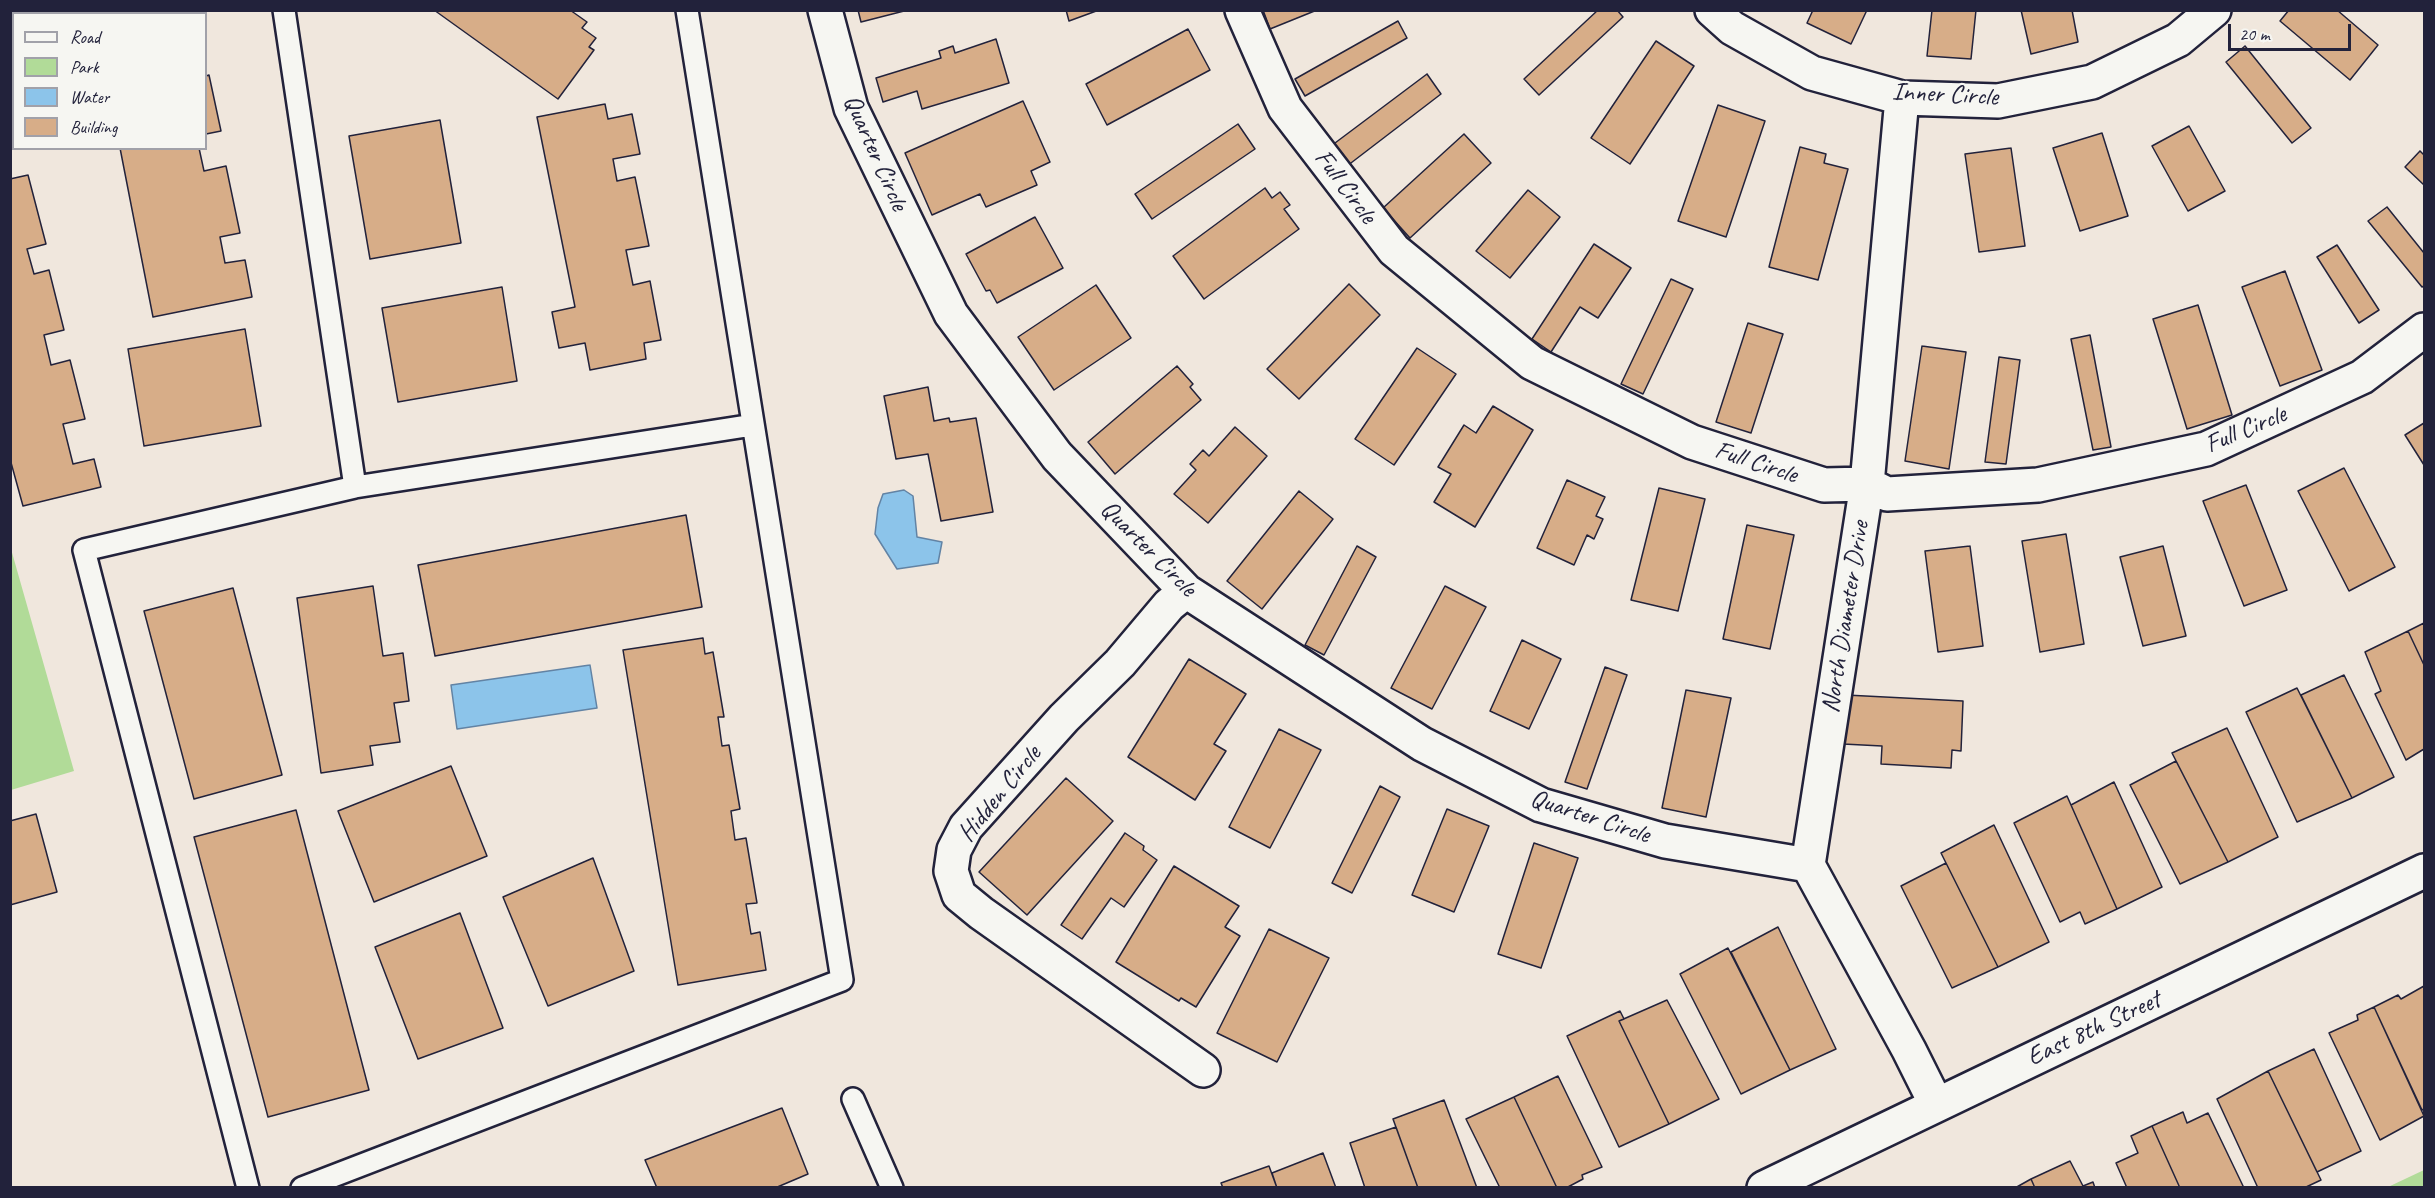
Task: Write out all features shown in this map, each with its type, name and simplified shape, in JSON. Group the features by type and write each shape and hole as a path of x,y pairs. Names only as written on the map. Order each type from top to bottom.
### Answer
{"street":[{"name":"Quarter Circle","path":"825,10 851,108 951,314 1056,456 1186,591 1422,744 1541,806 1665,841 1808,865"},
{"name":"Full Circle","path":"1242,10 1285,108 1394,250 1532,363 1692,442 1824,485 1867,484 1887,494 2038,485 2206,449 2362,377 2424,330"},
{"name":"Inner Circle","path":"1712,10 1732,28 1812,73 1902,98 1998,101 2092,81 2178,40 2214,10"},
{"name":"North Diameter Drive","path":"1808,865 1867,484 1902,98"},
{"name":"Hidden Circle","path":"1186,591 1169,605 1120,663 1064,718 966,827 954,850 951,871 959,895 981,913 1203,1070"},
{"path":"1808,865 1936,1104"},
{"name":"East 8th Street","path":"1764,1188 2424,871"}],"lane":[{"path":"284,10 355,488"},
{"path":"302,1188 842,980 687,10"},
{"path":"248,1188 84,550 355,488 753,425"},
{"path":"853,1099 892,1188"}],"green space":[{"path":"11,549 74,771 10,790"},
{"path":"2424,1170 2424,1187 2388,1187"}],"water":[{"path":"904,490 913,496 917,537 942,542 938,563 897,569 875,534 878,508 883,494"},
{"path":"590,665 597,708 457,729 451,685"}],"building":[{"path":"10,10 159,10 156,12 12,12 12,103 10,104"},
{"path":"434,10 570,10 587,22 582,28 596,38 589,47 594,50 558,99"},
{"path":"858,10 908,10 861,22"},
{"path":"1066,10 1099,10 1069,21"},
{"path":"1263,10 1317,10 1270,29"},
{"path":"1598,10 1617,10 1623,17 1539,95 1524,79"},
{"path":"1813,10 1867,10 1851,44 1807,23"},
{"path":"1932,10 1976,10 1971,59 1927,56"},
{"path":"2021,10 2072,10 2078,42 2031,54"},
{"path":"2289,10 2337,10 2378,45 2350,80 2280,21"},
{"path":"1398,21 1407,38 1305,96 1295,79"},
{"path":"1188,29 1210,70 1107,125 1086,84"},
{"path":"996,39 1009,83 922,109 917,91 883,102 876,78 941,58 939,51 953,46 955,53"},
{"path":"1656,41 1694,66 1630,164 1591,138"},
{"path":"2245,46 2311,128 2292,143 2226,62"},
{"path":"1427,74 1441,94 1347,166 1331,146"},
{"path":"209,75 221,131 207,134 207,76"},
{"path":"1023,101 1050,162 1031,171 1037,185 986,207 980,194 932,215 905,153"},
{"path":"605,104 608,119 632,114 640,154 613,159 617,181 635,177 649,246 626,250 633,285 650,281 661,340 644,343 646,359 590,370 585,343 559,348 552,312 575,307 537,117"},
{"path":"1718,105 1765,121 1726,237 1678,221"},
{"path":"440,120 461,243 370,259 349,136"},
{"path":"1238,124 1255,149 1152,219 1135,194"},
{"path":"2189,126 2225,191 2188,211 2152,146"},
{"path":"2102,133 2128,216 2080,231 2053,148"},
{"path":"1464,134 1491,163 1410,238 1383,208"},
{"path":"1800,147 1826,154 1824,163 1848,169 1818,280 1769,267"},
{"path":"2011,148 2025,246 1979,252 1965,154"},
{"path":"120,150 199,150 204,171 226,166 240,233 220,237 225,263 245,260 252,297 153,317"},
{"path":"2420,151 2424,155 2424,185 2405,167"},
{"path":"28,175 46,244 27,249 34,274 49,270 64,330 44,335 51,365 70,360 85,419 63,424 73,464 94,459 101,487 23,506 10,459 10,179"},
{"path":"1265,188 1272,198 1280,192 1290,205 1284,209 1299,229 1204,299 1173,256"},
{"path":"1528,190 1560,217 1510,278 1476,251"},
{"path":"2387,207 2424,253 2424,286 2422,287 2368,221"},
{"path":"1035,217 1063,268 997,303 990,290 986,291 966,254"},
{"path":"1594,244 1631,268 1598,318 1580,307 1551,352 1532,339"},
{"path":"2337,245 2379,310 2359,323 2317,257"},
{"path":"2285,271 2322,370 2280,386 2242,287"},
{"path":"1671,279 1693,289 1643,394 1621,384"},
{"path":"1349,284 1380,315 1299,399 1267,369"},
{"path":"1096,285 1131,338 1054,390 1018,337"},
{"path":"502,287 517,381 398,402 382,308"},
{"path":"2198,305 2232,415 2187,429 2153,319"},
{"path":"1748,323 1783,334 1751,433 1716,422"},
{"path":"245,329 261,426 144,446 128,349"},
{"path":"2090,335 2111,447 2093,450 2071,339"},
{"path":"1922,346 1966,352 1949,469 1905,461"},
{"path":"1417,348 1456,374 1394,465 1355,439"},
{"path":"1999,357 2020,360 2006,464 1985,462"},
{"path":"1177,366 1193,384 1190,387 1201,400 1115,474 1088,442"},
{"path":"928,387 934,421 949,418 950,422 976,418 993,512 941,521 928,454 896,459 884,396"},
{"path":"1493,406 1533,430 1475,527 1434,502 1451,474 1438,467 1464,425 1476,433"},
{"path":"2424,423 2424,465 2405,435"},
{"path":"1235,427 1267,456 1208,523 1174,494 1196,470 1190,464 1203,450 1209,456"},
{"path":"2344,468 2395,567 2349,591 2298,491"},
{"path":"1567,480 1605,497 1596,516 1603,519 1594,539 1587,535 1574,565 1537,548"},
{"path":"2246,485 2287,590 2244,606 2203,501"},
{"path":"1659,488 1705,499 1678,611 1631,600"},
{"path":"1299,491 1333,519 1262,609 1227,581"},
{"path":"686,515 702,607 435,656 418,565"},
{"path":"1747,525 1794,535 1770,649 1723,639"},
{"path":"2066,534 2084,644 2040,652 2022,541"},
{"path":"1357,546 1376,557 1324,655 1305,645"},
{"path":"1970,546 1983,646 1938,652 1925,551"},
{"path":"2163,546 2186,636 2143,646 2120,557"},
{"path":"373,586 383,656 403,653 409,701 394,703 400,742 370,746 373,765 321,773 297,598"},
{"path":"1445,586 1486,607 1432,709 1391,688"},
{"path":"233,588 282,775 194,799 144,611"},
{"path":"2424,623 2424,665 2408,631"},
{"path":"2408,631 2424,665 2424,749 2406,760 2375,694 2381,691 2365,652"},
{"path":"703,638 705,654 713,652 724,717 718,717 722,746 729,745 740,809 731,811 735,840 746,838 757,903 746,904 751,934 760,932 766,970 678,985 623,650"},
{"path":"1522,640 1561,659 1529,729 1490,711"},
{"path":"1189,659 1246,694 1214,744 1226,751 1195,800 1128,757"},
{"path":"1605,667 1627,675 1587,789 1565,782"},
{"path":"2344,675 2394,777 2352,798 2301,695"},
{"path":"2297,688 2352,798 2297,822 2246,712"},
{"path":"1686,690 1731,698 1706,817 1662,808"},
{"path":"1846,695 1963,701 1961,751 1952,750 1951,768 1881,764 1882,746 1843,744"},
{"path":"2227,728 2278,837 2228,862 2172,753"},
{"path":"1279,729 1321,750 1270,848 1229,827"},
{"path":"2176,761 2228,862 2180,884 2130,785"},
{"path":"451,766 487,856 374,902 338,811"},
{"path":"1066,778 1113,821 1027,915 979,872"},
{"path":"2114,782 2162,887 2117,909 2071,805"},
{"path":"1380,786 1400,797 1352,893 1332,883"},
{"path":"2067,796 2117,909 2085,924 2080,912 2060,922 2014,823"},
{"path":"1447,809 1489,826 1454,912 1412,895"},
{"path":"296,810 369,1090 268,1117 194,837"},
{"path":"36,814 57,892 10,905 10,821"},
{"path":"1994,825 2049,942 1998,967 1941,853"},
{"path":"1125,833 1144,846 1143,850 1157,860 1124,907 1111,898 1082,939 1061,925"},
{"path":"1534,843 1578,858 1541,968 1498,954"},
{"path":"593,858 634,971 548,1006 503,897"},
{"path":"1946,863 1998,967 1952,988 1901,886"},
{"path":"1174,866 1239,906 1225,927 1240,936 1196,1007 1181,998 1179,1001 1116,962"},
{"path":"460,913 503,1028 418,1059 375,947"},
{"path":"1778,927 1836,1049 1790,1070 1731,952"},
{"path":"1269,929 1329,958 1277,1062 1217,1033"},
{"path":"1728,948 1790,1070 1741,1094 1680,974"},
{"path":"2424,986 2424,1109 2422,1110 2374,1007 2398,995 2401,999"},
{"path":"1667,1000 1719,1099 1669,1124 1619,1021"},
{"path":"2374,1007 2424,1116 2380,1140 2329,1033 2358,1020 2357,1015"},
{"path":"1620,1011 1624,1019 1619,1021 1669,1124 1619,1147 1567,1036"},
{"path":"2314,1049 2361,1151 2317,1172 2268,1071"},
{"path":"2268,1071 2321,1180 2304,1188 2258,1188 2217,1099"},
{"path":"1558,1076 1602,1167 1582,1175 1583,1179 1566,1188 1557,1188 1514,1097"},
{"path":"1514,1097 1557,1188 1500,1188 1466,1119"},
{"path":"1444,1100 1477,1188 1418,1188 1393,1119"},
{"path":"782,1108 808,1174 775,1188 657,1188 645,1160"},
{"path":"2183,1112 2187,1123 2208,1113 2244,1188 2180,1188 2152,1126"},
{"path":"2152,1126 2180,1188 2127,1188 2116,1163 2138,1153 2131,1136"},
{"path":"1396,1127 1418,1188 1365,1188 1350,1143"},
{"path":"1323,1153 1336,1188 1277,1188 1272,1173"},
{"path":"2070,1161 2083,1186 2093,1182 2095,1188 2035,1188 2031,1179"},
{"path":"1269,1166 1277,1188 1223,1188 1221,1183"},
{"path":"2031,1179 2035,1188 2015,1188"}]}
